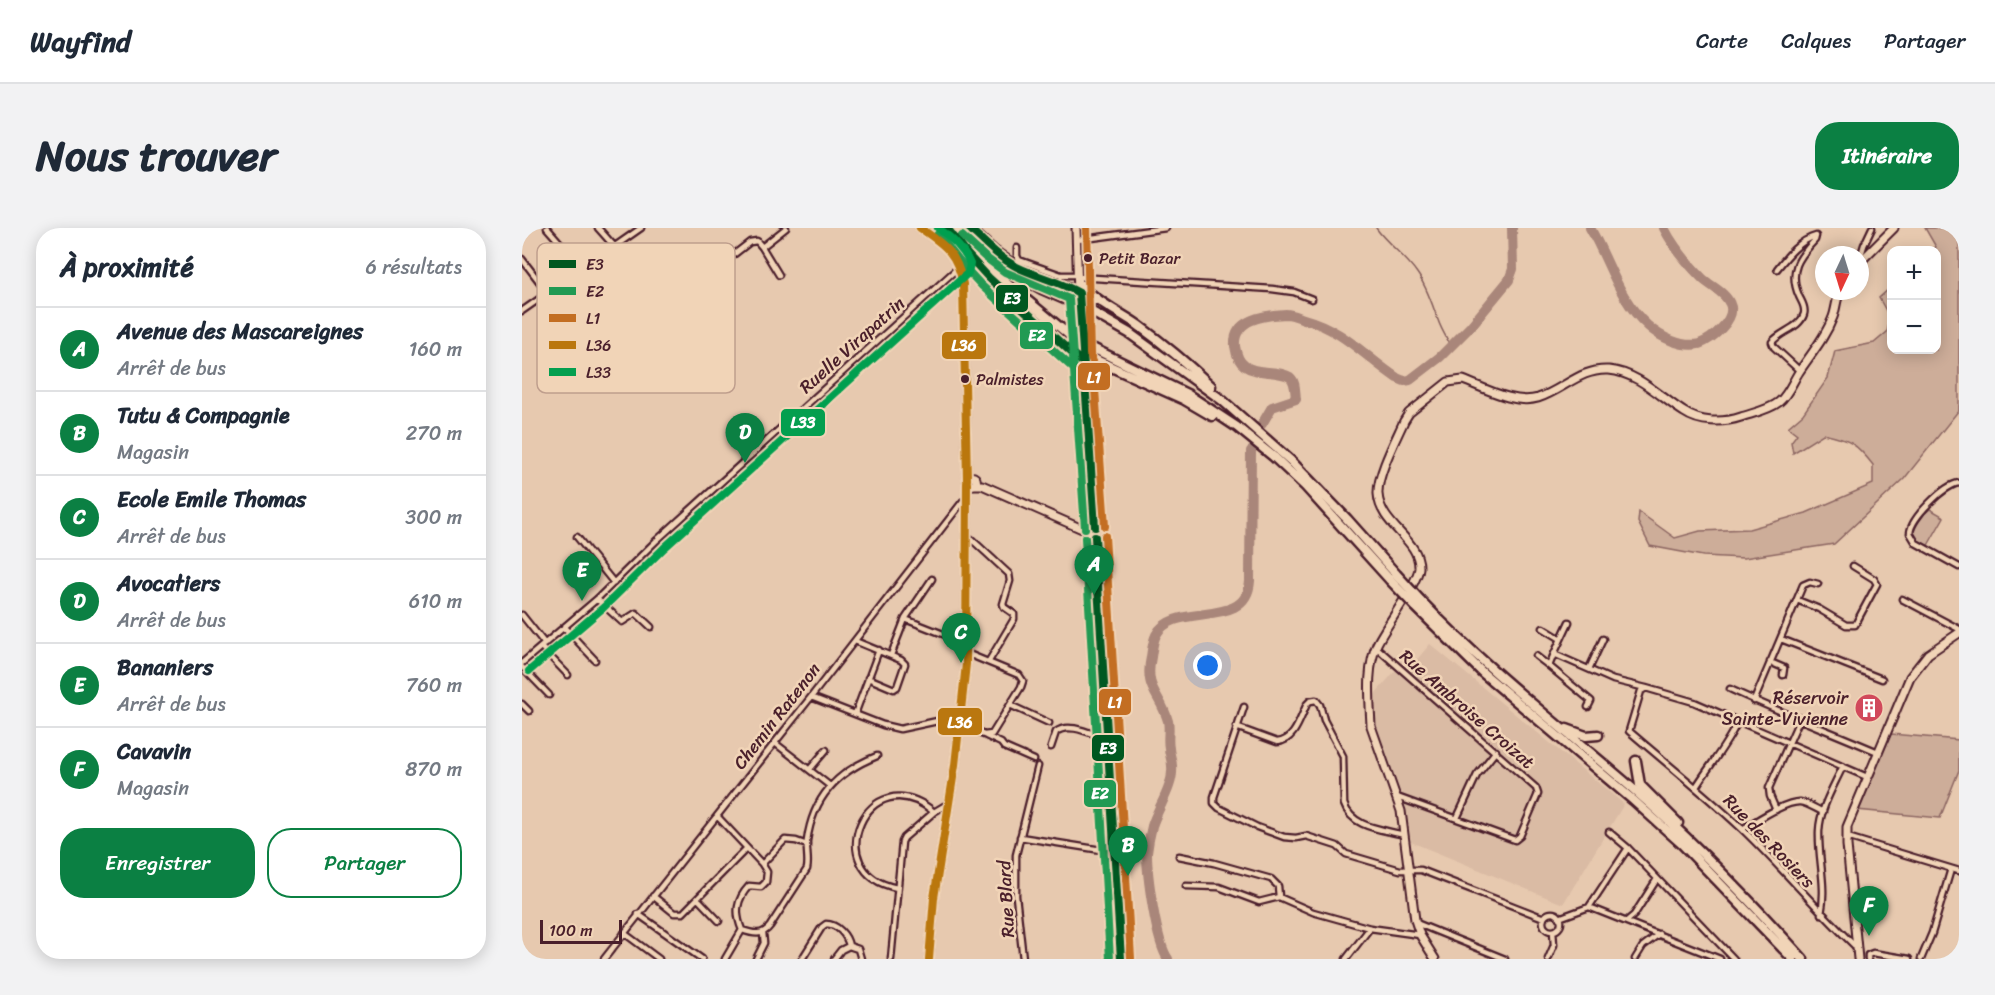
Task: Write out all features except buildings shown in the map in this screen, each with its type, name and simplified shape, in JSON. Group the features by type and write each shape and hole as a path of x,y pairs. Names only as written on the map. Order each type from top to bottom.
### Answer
{"highway":[{"path":"949,228 970,258 1000,290 1071,349 1083,363 1098,361"},
{"path":"949,228 1000,278 1074,339 1187,394 1237,427 1274,457 1328,509 1483,673 1634,800 1682,844 1793,959"},
{"path":"961,228 994,261 1042,289 1085,308 1129,333 1222,400 1314,484 1393,577"},
{"path":"969,228 994,251 1015,266 1064,285 1078,285 1083,297 1098,301 1136,324 1170,349 1212,387 1222,400"},
{"path":"1071,349 1081,346 1088,356 1183,399 1274,457"},
{"path":"1417,603 1632,789 1702,854 1803,959"},
{"path":"1552,721 1576,733 1593,737 1598,735"},
{"path":"1636,761 1640,785 1694,840 1702,854"}],"street":[{"path":"547,228 560,243"},
{"path":"598,228 611,243"},
{"path":"618,243 641,228"},
{"path":"762,247 786,228"},
{"path":"920,228 955,255 960,266 963,284 967,467 972,485 968,536 966,652 961,716 934,898 929,959"},
{"path":"1076,228 1081,346 1084,356 1121,959"},
{"path":"1077,240 1166,228"},
{"path":"1864,246 1872,228"},
{"path":"1869,252 1894,228"},
{"path":"1778,269 1794,250 1809,238 1816,236 1799,258 1795,275 1796,289 1804,308 1803,315 1800,321 1772,342 1774,347 1800,371"},
{"path":"735,254 750,242 757,241 779,275"},
{"path":"1017,248 1019,260 1061,274 1078,285 1272,289 1294,292 1312,299"},
{"path":"522,259 537,279"},
{"name":"Ruelle Virapatrin","path":"522,663 597,599 657,540 960,266"},
{"path":"1435,959 1420,935 1416,923 1401,811 1371,726 1370,671 1376,647 1418,575 1418,558 1380,509 1378,493 1379,482 1404,420 1409,413 1448,382 1463,380 1513,398 1525,399 1537,398 1586,373 1612,370 1635,378 1695,418 1732,420 1774,406 1784,398 1800,371 1817,349 1832,319 1837,300"},
{"path":"522,311 537,301"},
{"path":"1959,483 1946,488 1914,519 1910,526 1910,534 1916,543 1959,567"},
{"path":"972,485 1093,532"},
{"name":"Chemin Ratenon","path":"604,959 855,641 957,509 972,485"},
{"path":"968,536 1009,574 1011,579 1003,604 1012,612 1014,619 989,661"},
{"path":"577,537 614,583"},
{"path":"1797,600 1819,609 1846,625 1855,625 1877,584 1874,579 1853,566"},
{"path":"891,655 904,619 932,579"},
{"path":"1754,701 1805,583 1818,584"},
{"path":"1858,959 1846,837 1850,816 1906,685 1928,654 1959,631 1902,598"},
{"path":"597,599 622,621 636,613 651,627"},
{"path":"522,615 568,675"},
{"path":"904,619 966,643"},
{"path":"1549,666 1551,656 1569,622"},
{"path":"564,627 595,660"},
{"path":"1543,628 1561,639"},
{"path":"1589,669 1603,639"},
{"path":"1781,639 1882,679"},
{"path":"855,641 891,655 906,664 897,687 894,688 868,678"},
{"name":"Rue Ambroise Croizat","path":"1376,647 1496,751 1538,791 1520,836 1512,840 1397,797"},
{"path":"855,714 879,650"},
{"path":"966,652 1022,678 1021,687 994,732 984,735"},
{"path":"1554,654 1613,680 1694,702 1868,777"},
{"path":"1536,656 1591,701 1588,707"},
{"path":"1770,662 1784,668 1783,675"},
{"path":"522,667 549,694"},
{"name":"Rue des Rosiers","path":"1646,688 1641,691 1629,731 1742,829 1821,914 1858,949"},
{"path":"1730,690 1878,752"},
{"path":"811,697 900,729 961,716"},
{"path":"1236,727 1278,742 1287,740 1307,704 1316,700 1343,756 1346,810 1350,816 1361,823 1404,836"},
{"path":"522,704 529,711"},
{"path":"1010,705 1049,723"},
{"path":"1244,707 1215,794 1214,803 1219,808 1257,827 1290,838 1306,836 1337,846 1346,854 1400,870 1421,870 1544,918"},
{"path":"1776,810 1769,788 1800,718"},
{"path":"1695,787 1727,743 1738,721"},
{"path":"960,725 1035,760"},
{"path":"1051,747 1056,732 1064,727 1107,739"},
{"path":"775,743 830,786"},
{"path":"810,770 826,750"},
{"path":"1457,818 1477,775 1496,751"},
{"path":"717,816 767,872 766,882 760,887 749,886 739,900 736,914 742,930 749,933 763,933 771,926 804,876 808,862 807,845 812,816 830,786 844,772 877,756"},
{"name":"Rue Blard","path":"1023,959 1015,883 1016,855 1038,766"},
{"path":"1821,914 1824,890 1819,828 1823,812 1843,766"},
{"path":"897,888 881,884 866,873 860,862 856,839 860,823 867,811 876,803 901,796 914,798 934,812"},
{"path":"1742,829 1776,810 1797,802 1823,812"},
{"path":"891,959 902,842 934,812 949,803"},
{"path":"1609,832 1628,848 1734,959"},
{"name":"Rue Blard","path":"1020,837 1114,852"},
{"path":"1846,837 1959,871"},
{"path":"762,864 785,840 807,845"},
{"path":"1560,918 1589,907 1628,848"},
{"path":"653,896 661,904 680,914 698,899 746,849"},
{"path":"1179,856 1271,879 1278,886 1279,897"},
{"path":"1921,959 1932,933 1951,868"},
{"path":"1627,920 1634,915 1657,879"},
{"path":"1186,886 1219,887 1260,902 1279,897 1313,912 1370,928 1420,935"},
{"path":"698,899 719,921"},
{"path":"1589,907 1627,920 1721,959 1728,953"},
{"path":"638,914 702,959"},
{"path":"1544,918 1554,914 1560,918"},
{"path":"1544,918 1545,928 1553,931"},
{"path":"1553,931 1559,927 1560,918"},
{"path":"1416,923 1505,959"},
{"path":"802,959 826,924 832,924 844,935 849,946"},
{"path":"1346,959 1370,928"},
{"path":"724,959 742,930"},
{"path":"1548,959 1554,945 1553,931"},
{"path":"624,933 659,959"},
{"path":"756,959 764,944 763,933"},
{"path":"1635,959 1643,946 1659,934"},
{"path":"834,959 841,950 849,946 858,949 861,959"},
{"path":"1869,959 1868,955 1873,953 1909,959"}],"shaded area":[{"path":"1925,228 1959,228 1959,410 1904,479 1834,544 1744,558 1703,556 1650,546 1638,522 1639,512 1675,538 1700,531 1749,529 1806,513 1873,484 1873,465 1852,444 1823,434 1793,453 1791,442 1797,434 1788,427 1803,414 1828,378 1835,351 1874,343 1887,332 1887,354 1941,354 1941,246 1935,246"},
{"path":"1887,291 1887,313 1879,298"},
{"path":"1930,509 1944,517 1927,547 1915,539 1912,533 1914,523"},
{"path":"1430,644 1624,804 1563,904 1411,842 1405,811 1376,729 1375,694 1402,663 1409,669"},
{"path":"1891,734 1959,740 1959,770 1940,818 1857,810"}],"waterway":[{"path":"1376,228 1421,278 1451,346"},
{"path":"1262,424 1272,407 1296,399 1295,387 1290,377 1250,369 1241,362 1235,346 1236,337 1244,324 1260,317 1286,314 1295,316 1331,330 1397,378 1404,381 1410,380 1440,357 1471,326 1509,280 1513,269 1512,228"},
{"path":"1590,228 1629,305 1638,316 1665,338 1679,343 1699,344 1722,328 1730,316 1730,304 1687,261 1664,228"},
{"path":"1168,959 1156,924 1147,863 1152,826 1172,774 1168,745 1168,721 1151,684 1149,668 1152,648 1156,635 1165,625 1178,619 1224,611 1237,606 1246,596 1250,581 1251,451"}],"transit line":[{"name":"L36","path":"920,228 949,251 957,265 963,284 967,480"},
{"name":"L33","path":"529,671 604,607 664,548 968,273 970,264 964,253 938,228"},
{"name":"E3","path":"947,228 989,278 1083,363"},
{"name":"E3","path":"969,228 1010,263 1079,293 1095,527"},
{"name":"L1","path":"1087,228 1090,354 1093,362 1105,526"},
{"name":"E2","path":"938,234 982,286 1075,370"},
{"name":"E2","path":"962,236 1005,272 1069,299 1085,528"},
{"name":"L36","path":"929,959 934,898 955,765 966,664 967,483"},
{"name":"L1","path":"1105,536 1131,958"},
{"name":"E3","path":"1095,537 1121,959"},
{"name":"E2","path":"1085,538 1110,959"}],"place":[{"name":"Petit Bazar","path":"1088,258"},
{"name":"Palmistes","path":"965,379"},
{"name":"Avocatiers","path":"745,463"},
{"name":"Avenue des Mascareignes","path":"1094,595"},
{"name":"Bananiers","path":"582,601"},
{"name":"Ecole Emile Thomas","path":"961,663"},
{"name":"Réservoir Sainte-Vivienne","path":"1869,708"},
{"name":"Tutu & Compagnie","path":"1128,876"},
{"name":"Cavavin","path":"1869,936"}]}
